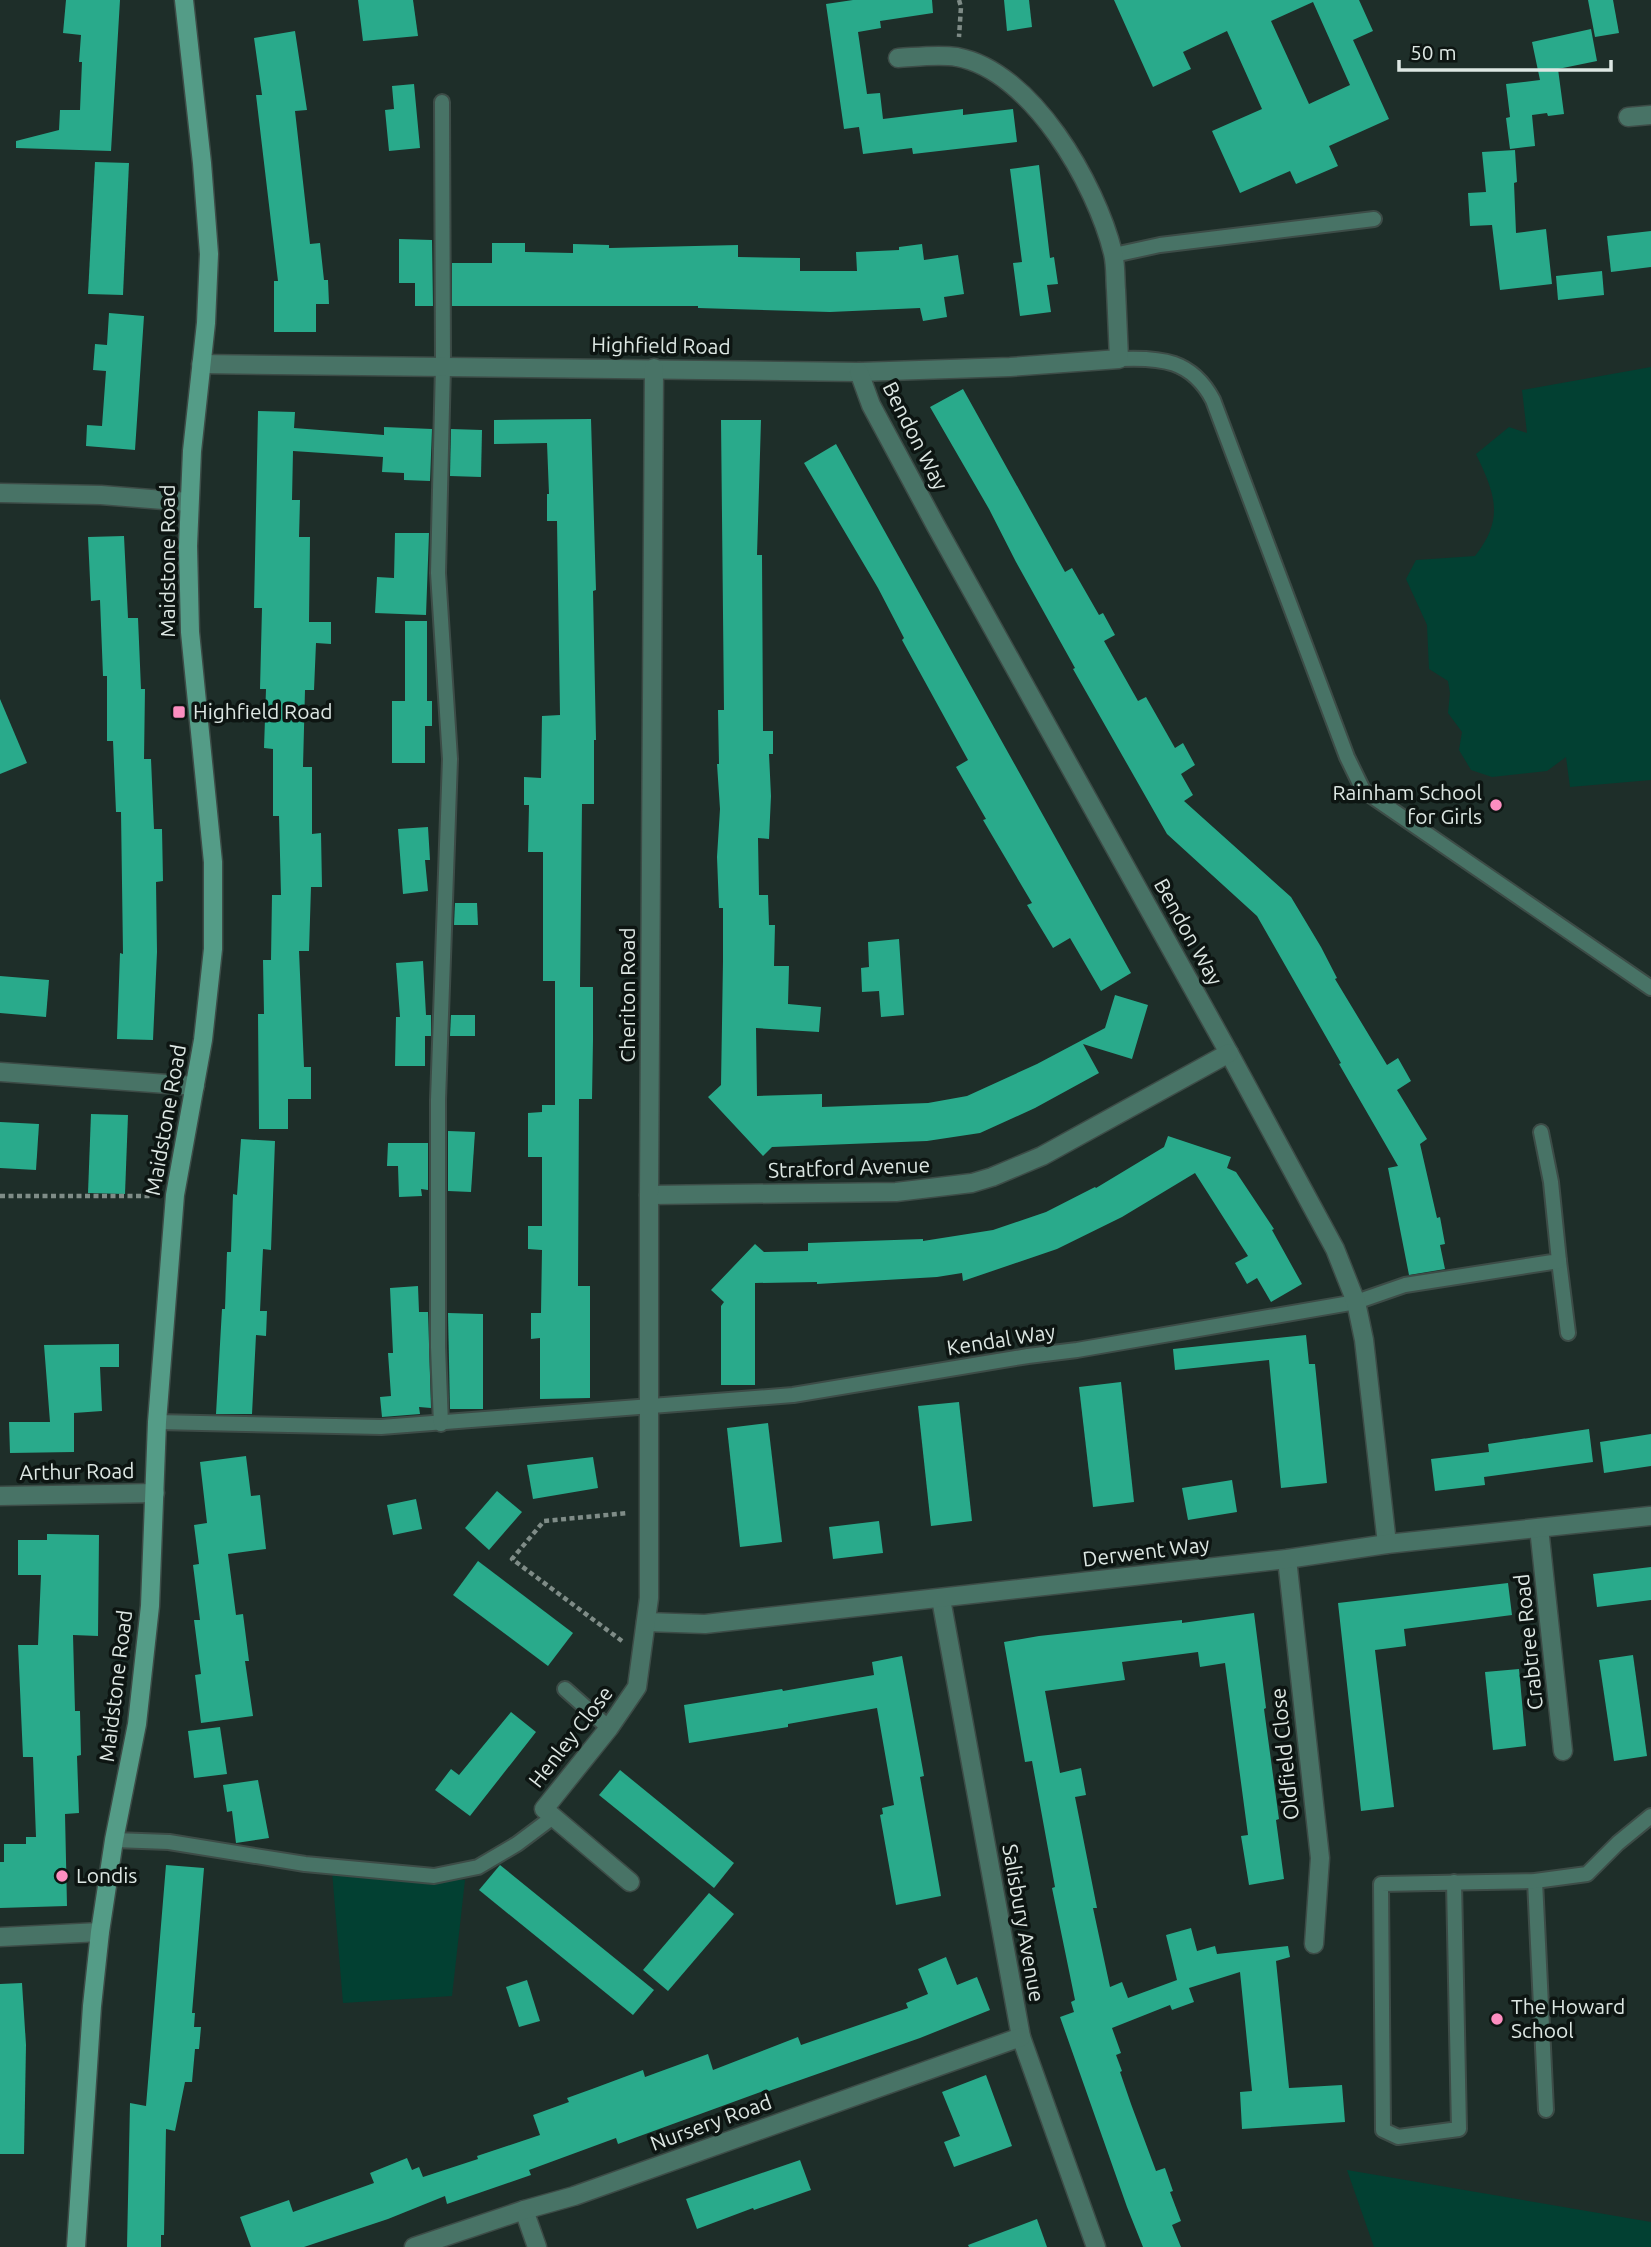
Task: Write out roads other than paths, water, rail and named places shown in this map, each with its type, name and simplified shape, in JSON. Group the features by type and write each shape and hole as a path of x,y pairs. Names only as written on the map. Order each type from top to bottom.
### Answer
{"street":[{"name":"Maidstone Road","path":"76,2247 92,2006 100,1932 141,1695 150,1606 157,1422 175,1195 211,979 214,896 210,823 190,632 188,502 209,286 209,254 201,149 184,0"},
{"path":"898,58 957,57 996,73 1027,98 1059,137 1104,225 1114,255 1119,359"},
{"path":"1628,117 1651,114"},
{"name":"Highfield Road","path":"201,364 859,372 1010,367 1119,359"},
{"name":"Cheriton Road","path":"646,1622 649,1598 650,1512 649,1195 654,368"},
{"name":"Bendon Way","path":"859,372 871,405 936,526 1335,1249 1356,1302 1364,1340 1387,1544"},
{"path":"0,493 101,495 188,502"},
{"name":"Stratford Avenue","path":"649,1195 896,1192 972,1183 1042,1156 1229,1053"},
{"path":"0,1072 195,1086"},
{"name":"Arthur Road","path":"0,1496 155,1493"},
{"name":"Derwent Way","path":"646,1622 705,1624 1650,1516"},
{"name":"Crabtree Road","path":"1539,1528 1563,1751"},
{"name":"Oldfield Close","path":"1287,1559 1320,1858 1314,1944"},
{"name":"Salisbury Avenue","path":"941,1599 1021,2038 1096,2247"},
{"name":"Henley Close","path":"630,1882 544,1809 609,1728 636,1687 646,1622"},
{"path":"0,1937 100,1932"},
{"name":"Nursery Road","path":"414,2247 574,2196 1021,2038"},
{"path":"524,2210 537,2247"}],"lane":[{"path":"442,102 443,366 438,573 450,759 438,1114 438,1347 442,1424"},
{"path":"1114,255 1160,245 1374,219"},
{"path":"1119,359 1149,358 1178,364 1206,386 1218,411 1347,757 1363,790 1651,988"},
{"path":"1541,1132 1551,1182 1568,1333"},
{"name":"Kendal Way","path":"157,1422 381,1427 793,1395 1356,1302 1405,1285 1559,1261"},
{"path":"565,1689 609,1728"},
{"path":"1454,1882 1459,2129 1398,2137 1383,2130 1381,1884 1454,1882 1535,1881 1587,1874 1618,1843 1651,1816"},
{"path":"114,1840 169,1842 305,1864 433,1876 478,1867 517,1844 553,1817"},
{"path":"1535,1881 1546,2110"}],"place":[{"name":"Highfield Road","path":"179,712"},
{"name":"Rainham School for Girls","path":"1496,805"},
{"name":"Londis","path":"62,1876"},
{"name":"The Howard School","path":"1497,2019"}]}
